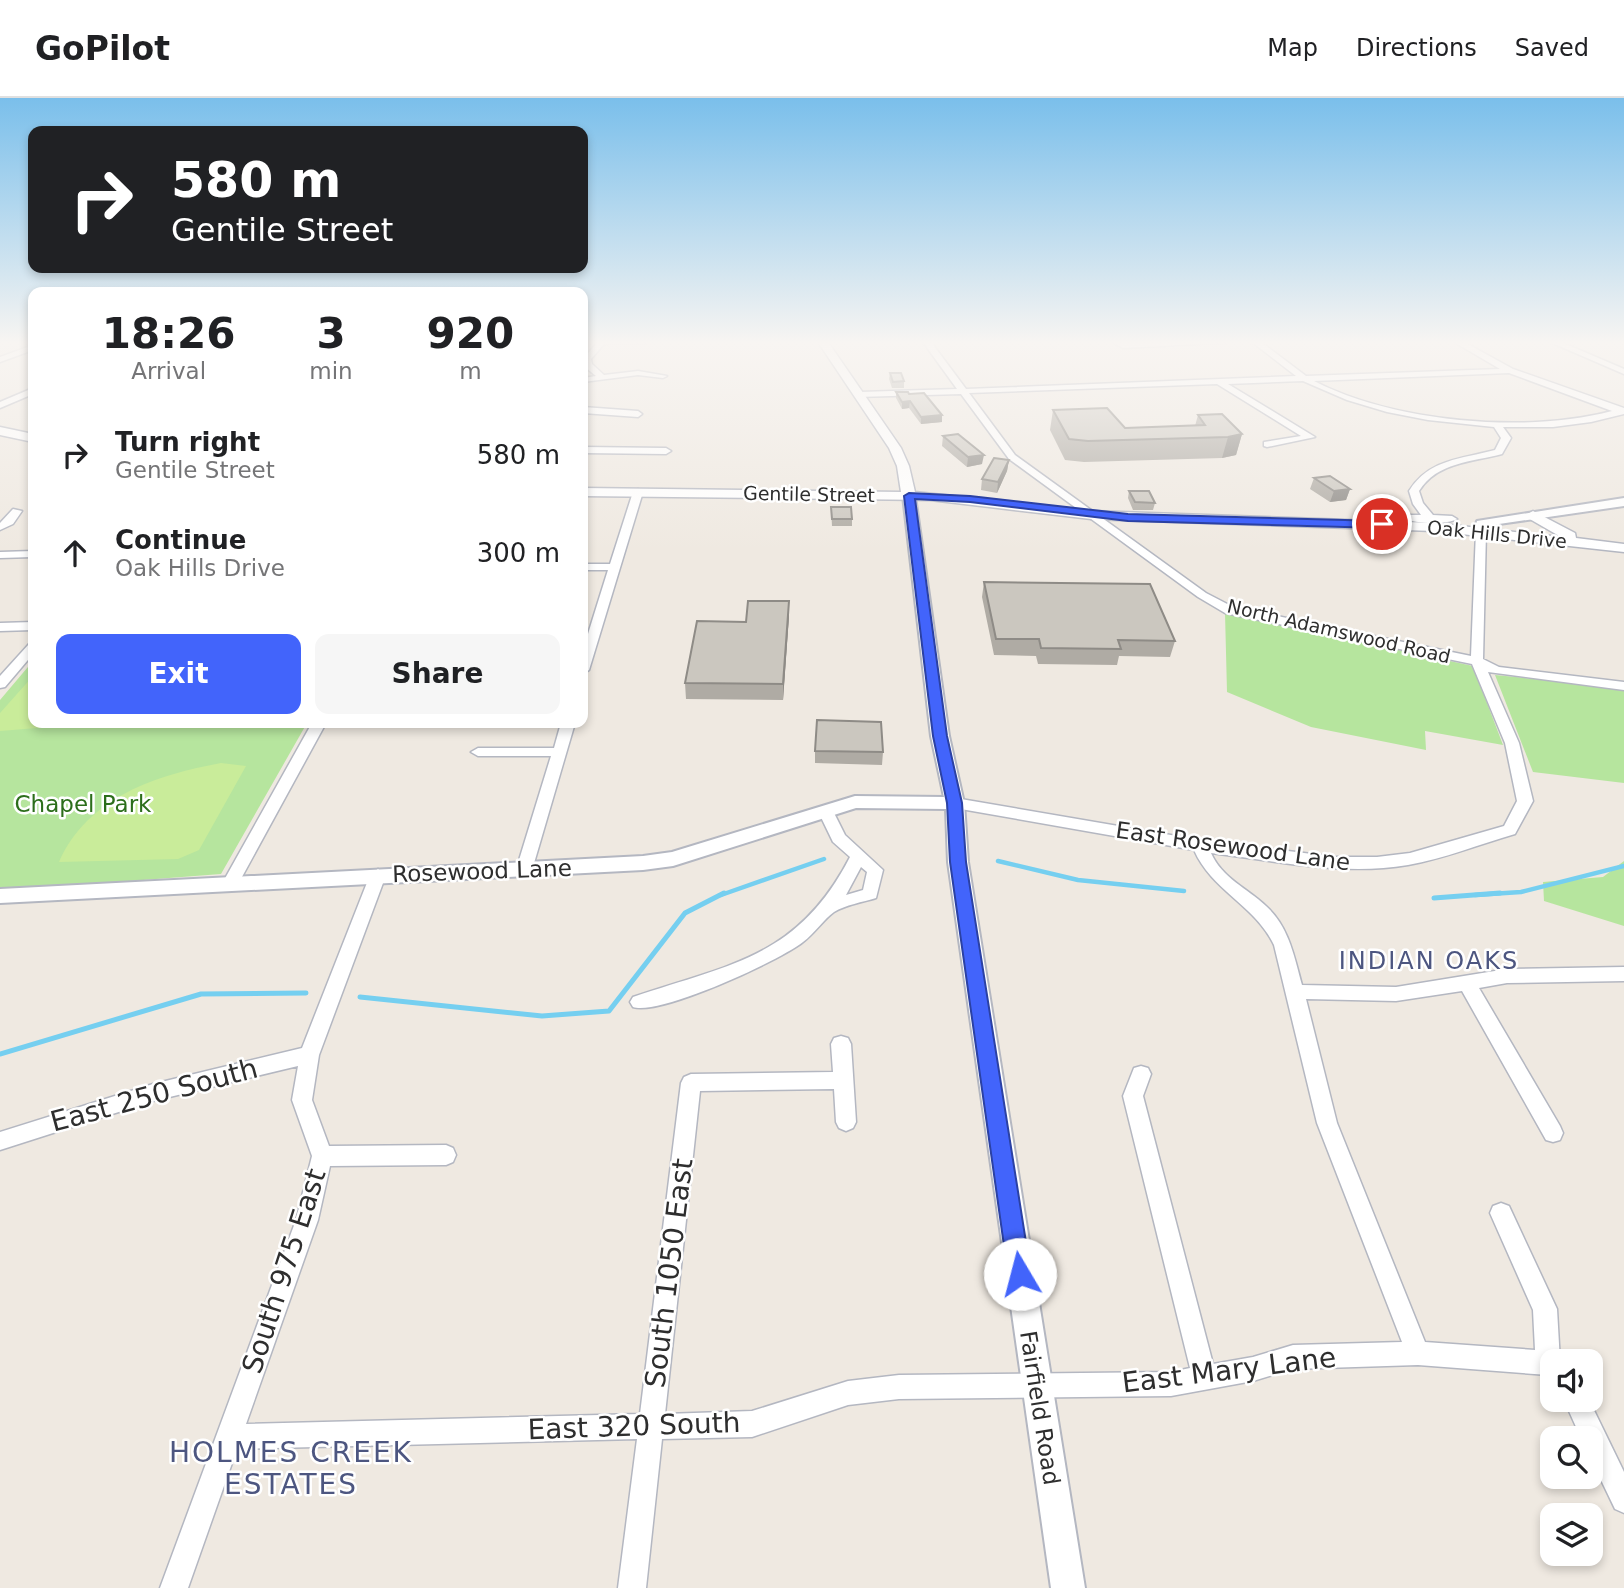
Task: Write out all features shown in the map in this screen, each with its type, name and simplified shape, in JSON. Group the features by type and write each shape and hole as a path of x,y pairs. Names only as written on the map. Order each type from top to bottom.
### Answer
{"main road":[{"name":"Fairfield Road","path":"871,412 895,447 909,496"},
{"path":"0,431 28,437"},
{"name":"Gentile Street","path":"588,492 909,496 970,499 1091,515 1328,522"},
{"path":"1533,515 1571,536 1624,546"},
{"name":"Oak Hills Drive","path":"1328,522 1481,531 1624,546"}],"street":[{"path":"604,412 638,414"},
{"name":"North Adamswood Road","path":"978,412 1012,457 1202,595 1229,610 1477,662 1496,671 1624,686"},
{"path":"1267,444 1310,437 1268,412"},
{"path":"1407,412 1496,424 1581,423 1623,412"},
{"path":"1430,519 1418,504 1414,491 1419,481 1439,466 1499,453 1506,438 1496,424"},
{"path":"588,450 666,451"},
{"path":"588,640 638,492"},
{"name":"Fairfield Road","path":"909,496 940,736 955,803 958,862 1068,1588"},
{"path":"1477,662 1482,524 1624,502"},
{"path":"0,527 9,523 17,510"},
{"path":"1409,519 1452,519"},
{"path":"0,555 28,554"},
{"path":"588,567 612,567"},
{"path":"0,627 28,626"},
{"path":"0,684 28,653"},
{"name":"East Rosewood Lane","path":"955,803 1200,846 1336,863 1377,863 1410,859 1510,830 1525,800 1521,773 1512,743 1477,662"},
{"path":"231,882 316,728"},
{"path":"524,870 567,728"},
{"path":"478,752 560,752"},
{"name":"Rosewood Lane","path":"0,896 377,874 524,870 673,859 855,802 955,803"},
{"path":"826,811 839,838 875,870 870,894 829,908"},
{"path":"1200,846 1206,863 1223,884 1269,920 1283,945 1297,992 1327,1124 1418,1353"},
{"path":"639,1002 702,985 744,968 800,939 847,885 858,857"},
{"name":"South 975 East","path":"174,1588 307,1220 322,1156 302,1100 309,1055 377,874"},
{"path":"1297,992 1396,994 1507,976 1624,974"},
{"path":"1466,982 1553,1133"},
{"path":"841,1044 846,1122"},
{"name":"East 250 South","path":"0,1141 38,1127 245,1069 309,1055"},
{"path":"1141,1074 1133,1097 1204,1377"},
{"name":"South 1050 East","path":"632,1588 691,1083 843,1080"},
{"path":"322,1156 446,1154"},
{"path":"1501,1213 1545,1309 1549,1349"},
{"name":"East Mary Lane","path":"1036,1388 1171,1384 1253,1369 1293,1357 1418,1353 1540,1364"},
{"name":"East 320 South","path":"228,1437 752,1424 848,1393 873,1390 1036,1388"},
{"path":"1582,1412 1624,1500"}],"green space":[{"path":"1225,613 1473,666 1503,745 1425,731 1426,750 1311,727 1227,692"},
{"name":"Chapel Park","path":"28,667 28,728 304,728 221,874 0,891 0,700"},
{"path":"1495,675 1624,688 1624,783 1533,772"},
{"path":"28,682 28,728 37,728 0,731 0,713"},
{"path":"221,763 246,766 199,850 178,859 59,862 87,821 106,805 149,782"},
{"path":"1624,861 1624,926 1544,901 1543,882 1603,877"}],"building":[{"path":"917,412 939,412 942,415 921,417"},
{"path":"1054,412 1110,412 1125,428 1205,425 1198,415 1222,414 1242,434 1228,437 1088,441 1069,439"},
{"path":"958,434 984,455 968,457 943,436"},
{"path":"994,458 1009,460 998,482 982,479"},
{"path":"1330,476 1350,489 1334,491 1314,478"},
{"path":"1129,491 1149,491 1155,503 1135,502"},
{"path":"831,507 851,507 852,519 832,519"},
{"path":"984,582 1150,584 1175,641 1118,640 1121,649 1041,648 1039,639 996,639"},
{"path":"748,601 789,601 783,684 685,683 697,621 746,622"},
{"path":"817,720 881,722 883,752 815,751"}],"waterway":[{"path":"721,895 824,859"},
{"path":"998,861 1078,880 1184,891"},
{"path":"1475,895 1521,892 1624,866"},
{"path":"360,997 542,1016 609,1011 685,913 724,893"},
{"path":"1434,898 1500,893"},
{"path":"0,1054 201,994 306,993"}],"district":[{"name":"INDIAN OAKS","path":"1429,961"},
{"name":"HOLMES CREEK ESTATES","path":"291,1468"}],"route":[{"path":"1020,1274 958,862 955,803 940,736 909,496 970,499 1128,518 1382,524"}]}
